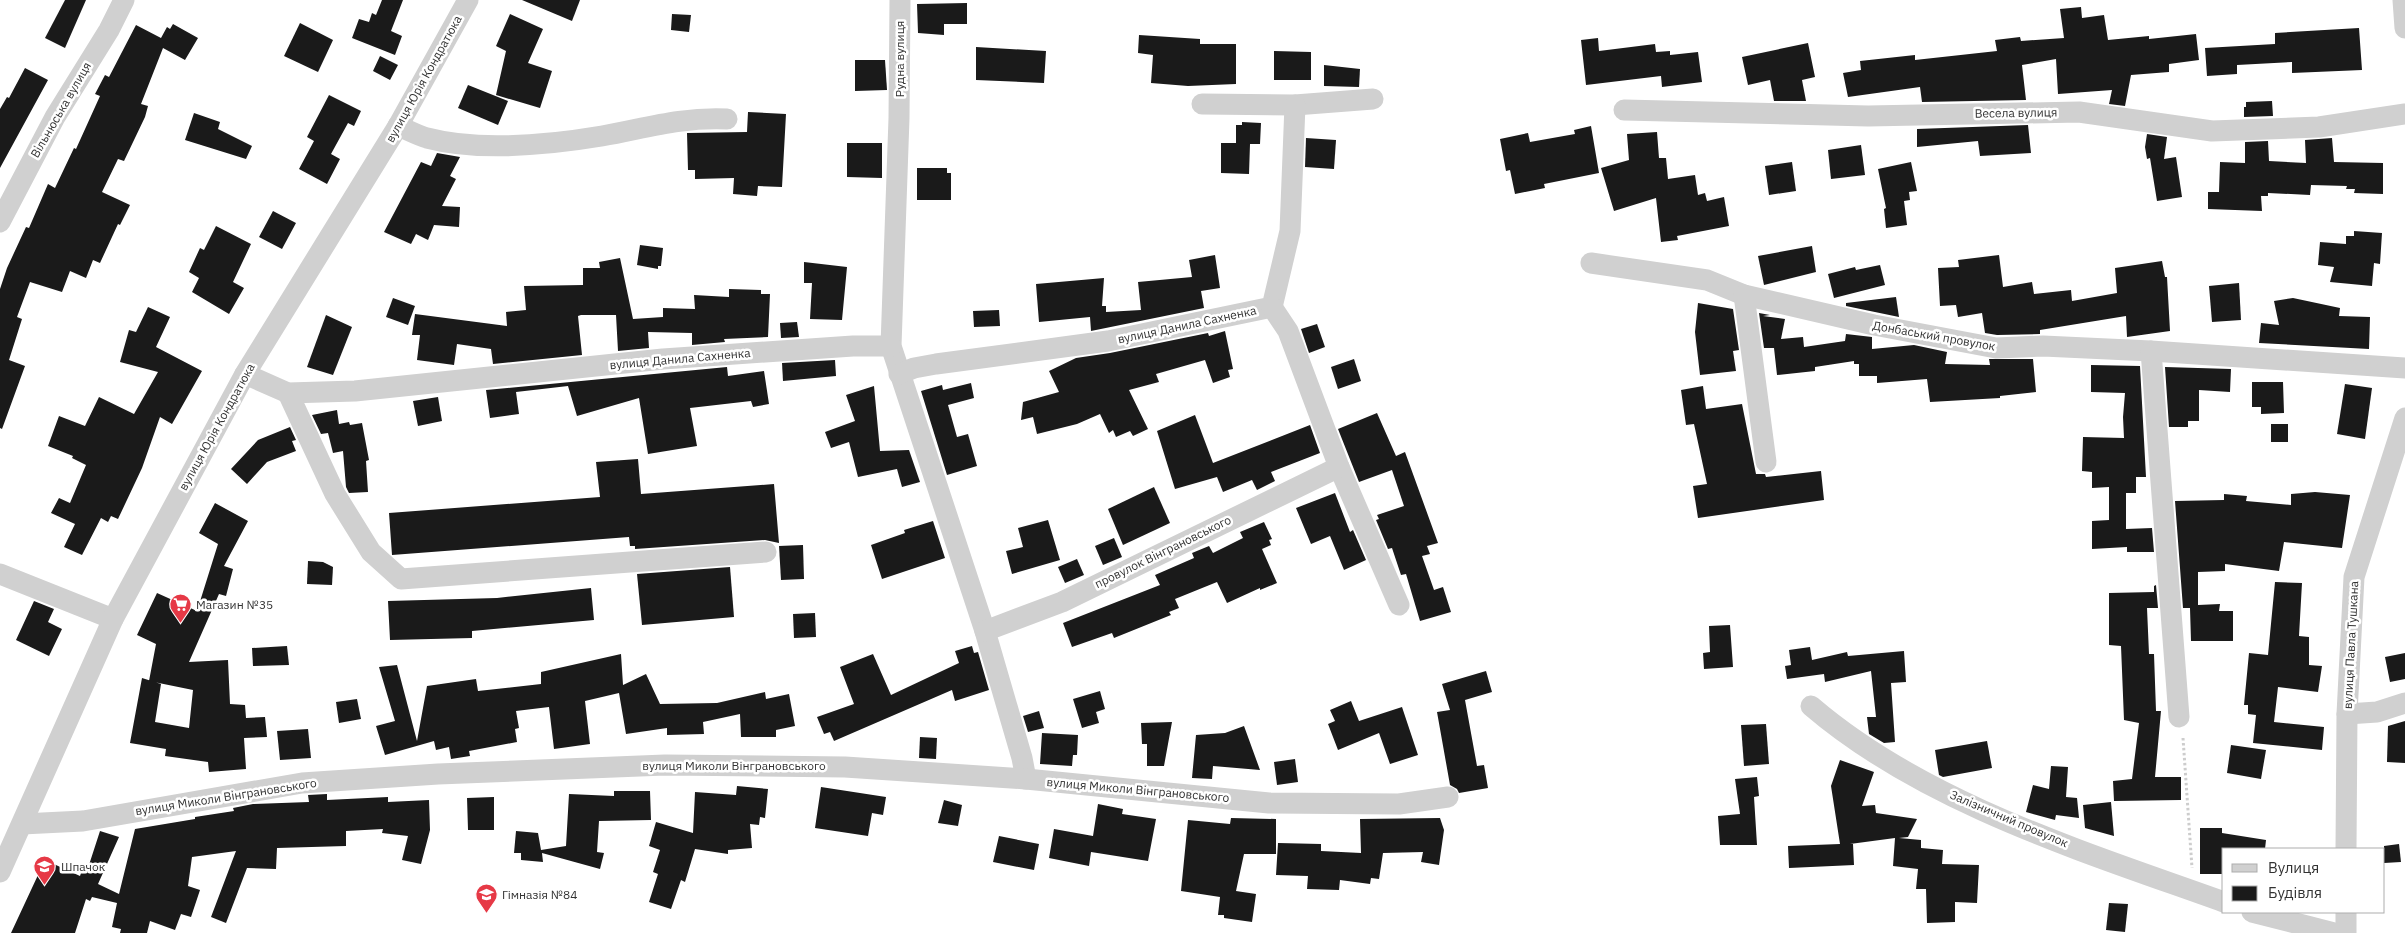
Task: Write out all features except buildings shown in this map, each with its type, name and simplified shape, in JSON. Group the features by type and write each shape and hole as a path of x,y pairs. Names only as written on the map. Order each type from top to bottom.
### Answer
{"street":[{"name":"Вільнюська вулиця","path":"0,222 55,117 109,30 124,0"},
{"name":"вулиця Юрія Кондратюка","path":"0,872 113,619 245,374 398,126 468,0"},
{"name":"Рудна вулиця","path":"891,346 899,118 900,0"},
{"path":"2403,0 2405,28"},
{"path":"1202,104 1295,105 1373,99"},
{"name":"вулиця Данила Сахненка","path":"899,374 914,368 936,364 1108,341 1272,308 1290,231 1295,105"},
{"name":"Весела вулиця","path":"1624,110 1868,116 2079,112 2212,131 2320,127 2405,114"},
{"path":"398,126 427,138 491,146 537,144 602,136 671,121 701,118 727,119"},
{"name":"Донбаський провулок","path":"1591,263 1707,280 1744,295 1874,325 1996,348 2043,346 2151,351 2405,368"},
{"path":"1744,295 1766,462"},
{"path":"1272,308 1288,331 1339,466 1399,605"},
{"name":"вулиця Данила Сахненка","path":"245,374 288,393 355,391 662,359 853,346 891,346"},
{"path":"891,346 985,630 1022,758 1026,779"},
{"path":"2151,351 2179,717"},
{"path":"288,393 335,494 371,552 401,579 766,552"},
{"name":"вулиця Павла Тушкана","path":"2346,848 2347,714 2354,577 2397,466 2405,418"},
{"name":"провулок Вінграновського","path":"985,630 1062,602 1339,466"},
{"path":"0,574 113,619"},
{"path":"2347,714 2377,712 2405,703"},
{"name":"Залізничний провулок","path":"1811,706 1836,728 1911,776 2025,828 2222,901"},
{"name":"вулиця Миколи Вінграновського","path":"22,824 83,821 302,783 438,774 665,765 825,766 1026,779 1269,802 1399,804 1448,797"},
{"path":"2256,913 2334,933"},
{"path":"2346,913 2346,933"}],"path":[{"path":"2179,717 2185,750 2192,882 2190,889"}],"place":[{"name":"Магазин №35","path":"180,624"},
{"name":"Шпачок","path":"45,886"},
{"name":"Гімназія №84","path":"486,914"}]}
